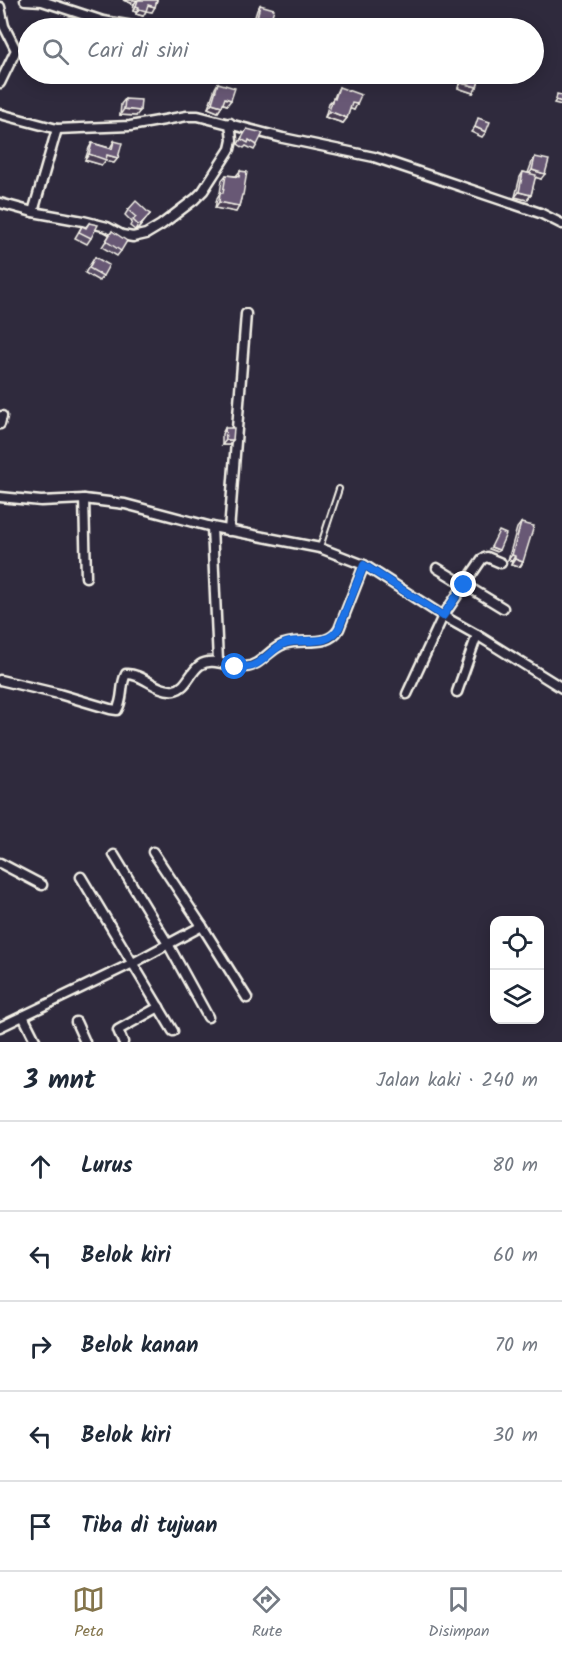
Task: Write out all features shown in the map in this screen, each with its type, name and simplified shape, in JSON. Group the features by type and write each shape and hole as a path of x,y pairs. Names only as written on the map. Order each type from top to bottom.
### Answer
{"street":[{"path":"25,0 42,1 94,18"},
{"path":"0,7 4,26 16,50 0,83"},
{"path":"0,114 57,129 130,126 198,116 283,138 374,157 540,213 562,224"},
{"path":"0,203 107,227 122,235 133,237 146,234 161,225 203,191 230,149 232,140 230,123"},
{"path":"33,212 57,129"},
{"path":"229,531 246,314"},
{"path":"0,497 41,501 84,499 125,504 229,531 320,548 364,565 562,688"},
{"path":"84,499 86,577"},
{"path":"212,527 218,662"},
{"path":"407,694 443,616 483,557 501,563"},
{"path":"0,680 117,710 126,674 133,674 158,687 177,690 202,663 218,662 235,667 254,666 285,643 332,638 339,628 364,565"},
{"path":"437,568 503,608"},
{"path":"457,692 477,635"},
{"path":"153,852 247,998"},
{"path":"114,855 168,944 208,1017"},
{"path":"0,863 42,885"},
{"path":"81,877 173,1031"},
{"path":"0,1027 133,963 202,926"},
{"path":"123,1042 118,1030 159,1007"},
{"path":"23,1016 36,1042"},
{"path":"76,1022 85,1042"}],"lane":[{"path":"320,548 339,489"}],"building":[{"path":"138,0 157,0 155,7 148,5 146,11 136,6"},
{"path":"260,5 274,9 271,18 257,18"},
{"path":"218,84 235,88 231,100 225,98 222,106 212,103"},
{"path":"339,87 361,95 357,104 352,103 347,118 329,111"},
{"path":"557,94 562,95 562,102 556,100"},
{"path":"125,99 141,100 140,111 124,109"},
{"path":"478,118 490,122 486,132 475,127"},
{"path":"247,129 263,133 257,145 249,140 248,143 241,139"},
{"path":"114,141 122,143 118,158 107,155 106,160 89,154 92,143 112,149"},
{"path":"535,157 549,160 545,174 532,170"},
{"path":"240,171 247,172 239,206 219,202 226,175 239,177"},
{"path":"523,172 536,175 531,195 519,192"},
{"path":"136,201 150,214 138,225 133,220 136,217 128,210"},
{"path":"89,223 98,225 91,238 79,232 82,226 86,228"},
{"path":"112,231 127,241 121,251 106,241"},
{"path":"95,257 109,265 103,276 89,268"},
{"path":"225,428 234,428 233,440 226,440"},
{"path":"521,523 534,526 523,562 512,555"},
{"path":"499,531 506,534 499,550 491,547"}],"route":[{"path":"235,667 254,666 285,643 332,638 339,628 364,565 443,616 464,585"}]}
